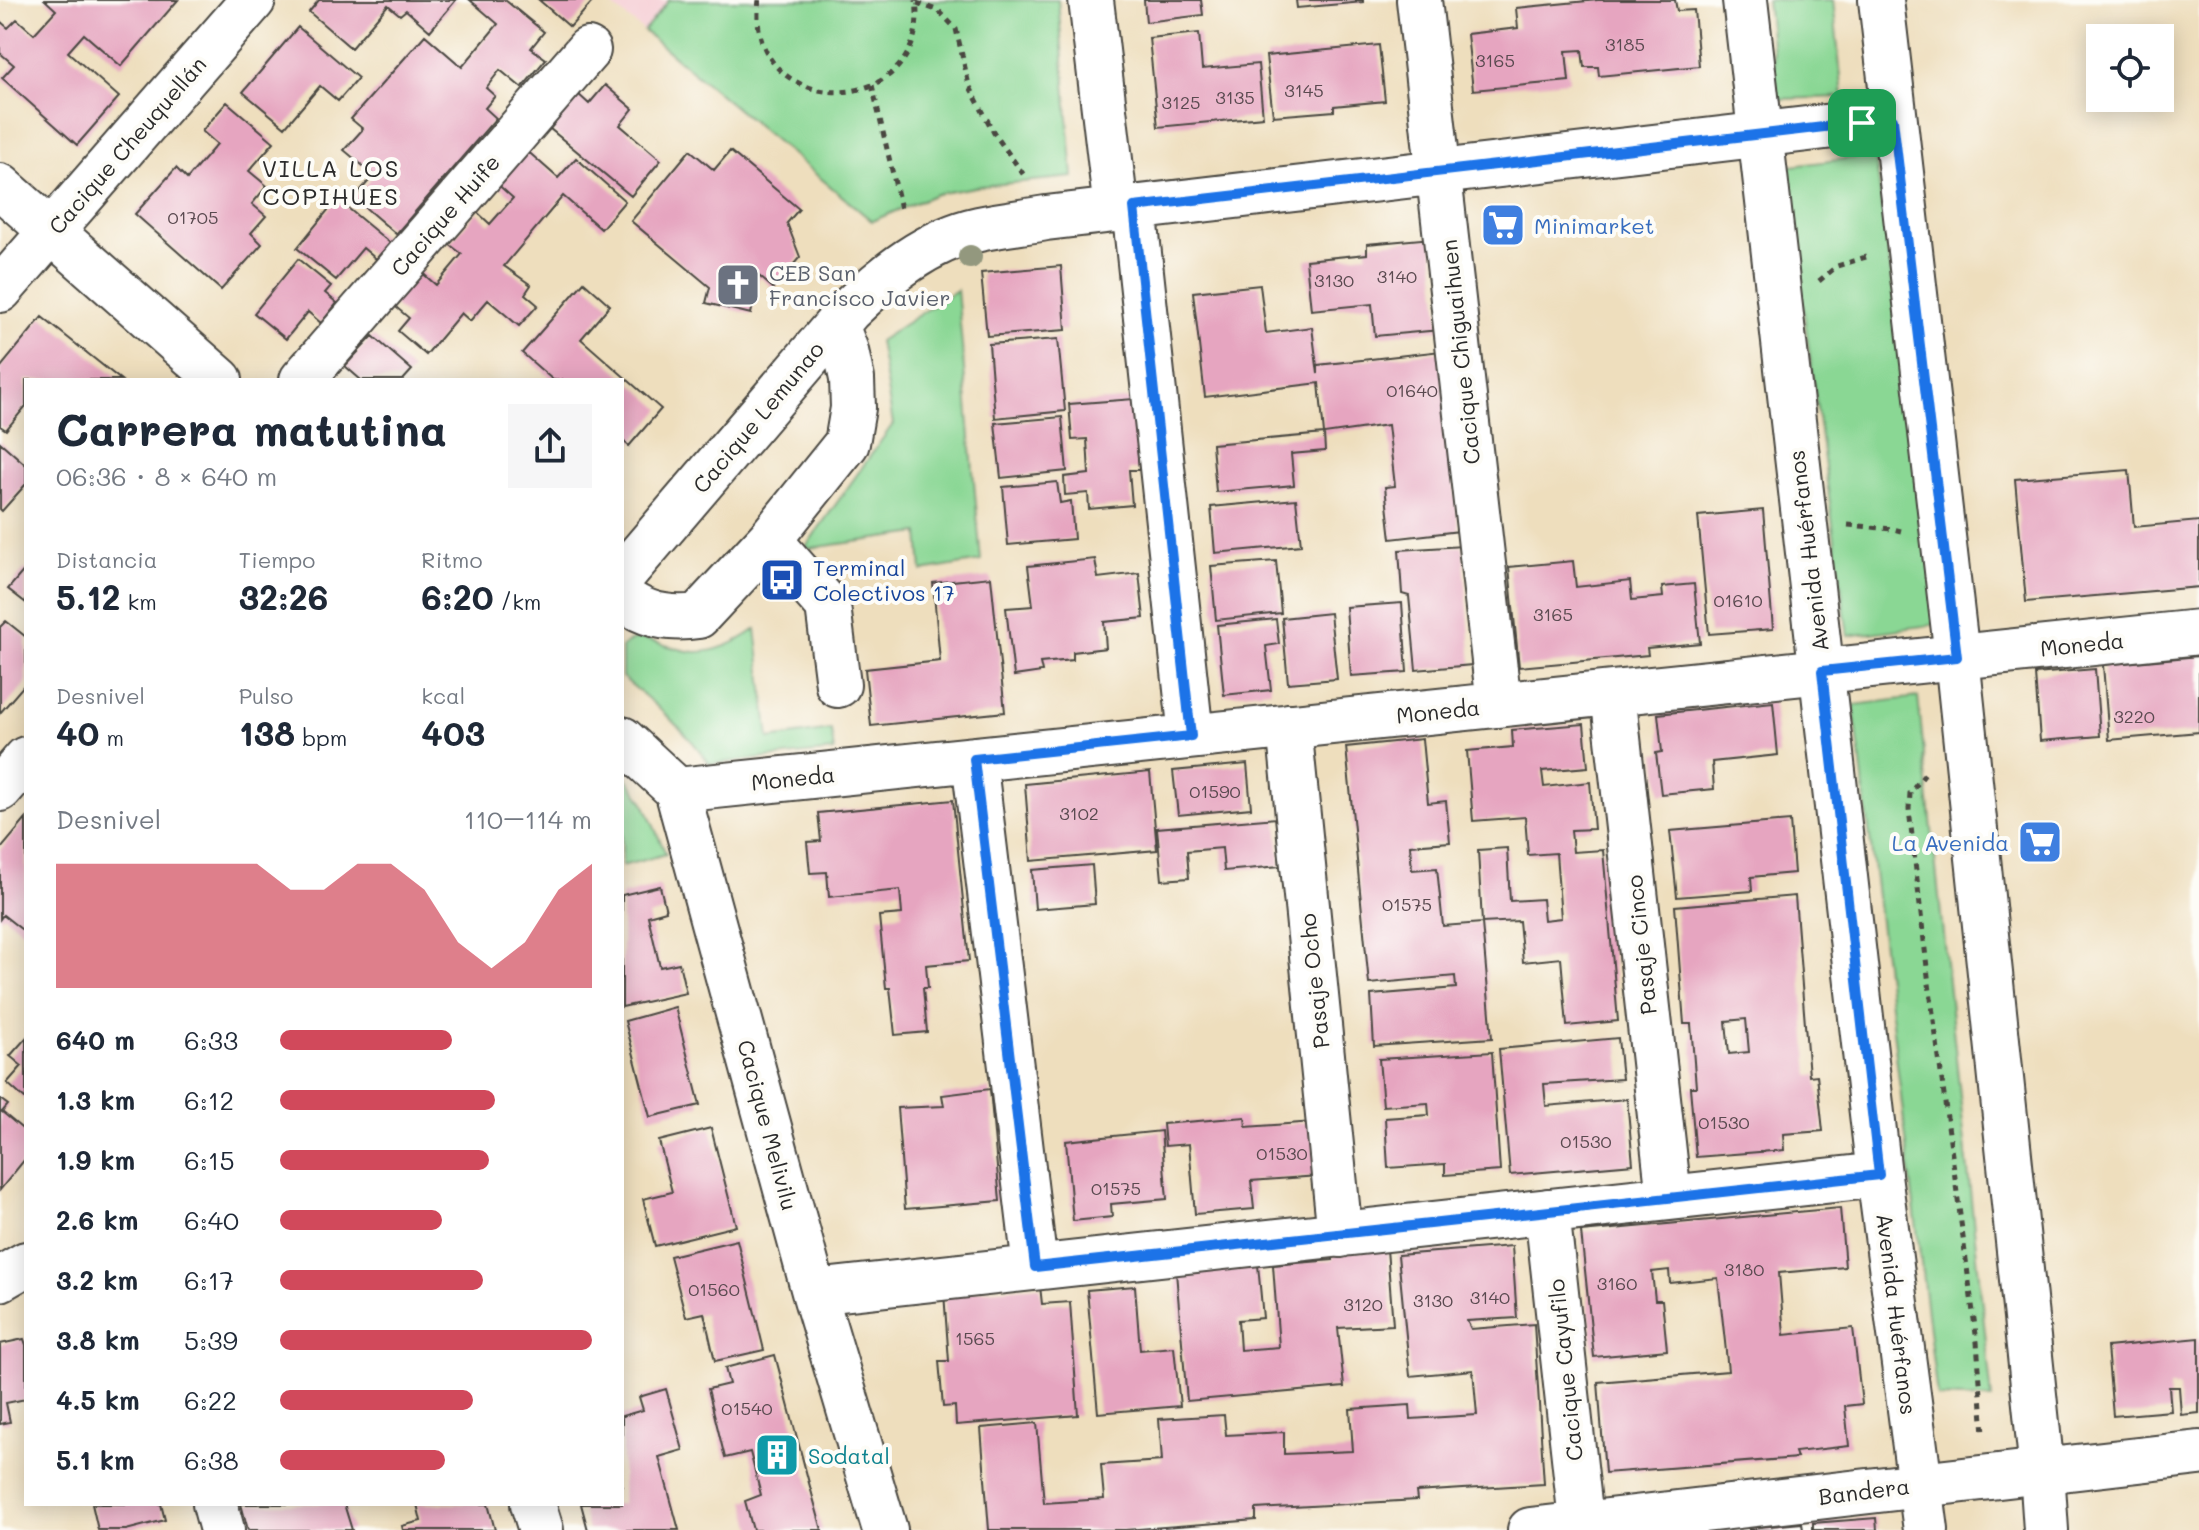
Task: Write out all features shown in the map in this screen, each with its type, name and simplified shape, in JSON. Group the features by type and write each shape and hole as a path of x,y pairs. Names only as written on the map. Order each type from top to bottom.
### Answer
{"street":[{"name":"Cacique Cheuquellán","path":"0,290 253,0"},
{"path":"1091,0 1125,209 1191,736"},
{"name":"Cacique Chiguaihuen","path":"1419,0 1499,705"},
{"name":"Avenida Huérfanos","path":"1745,0 1879,1175 1926,1530"},
{"path":"1881,0 1957,657 2046,1530"},
{"name":"Cacique Huife","path":"304,378 588,50"},
{"name":"Cacique Lemunao","path":"624,574 836,325 875,285 904,263 939,243 976,229 1046,218 1893,119"},
{"path":"0,186 218,378"},
{"path":"624,598 646,612 663,617 698,616 769,540 847,443 853,408 852,379 836,325"},
{"path":"769,540 828,606 838,685"},
{"name":"Moneda","path":"677,790 2199,632"},
{"name":"Pasaje Cinco","path":"1613,693 1669,1197"},
{"name":"Pasaje Ocho","path":"1289,726 1340,1235"},
{"path":"624,741 677,790"},
{"path":"974,759 1035,1267"},
{"path":"0,789 24,761"},
{"name":"Cacique Melivilu","path":"677,790 814,1292 885,1530"},
{"path":"814,1292 1879,1175"},
{"name":"Cacique Cayufilo","path":"1547,1211 1582,1527"},
{"path":"0,1279 24,1265"},
{"name":"Bandera","path":"1530,1530 1582,1527 2199,1453"},
{"path":"216,1506 222,1530"},
{"path":"534,1506 541,1530"}],"path":[{"path":"759,0 757,14 760,34 767,52 779,68 813,90 833,93 853,92 872,85 903,60 917,23 916,1 939,11 956,29 969,85 994,133 1029,181 1046,218"},
{"path":"872,85 901,210 904,263"},
{"path":"1815,291 1818,282 1837,266 1867,257"},
{"path":"1839,519 1851,526 1893,529 1912,536"},
{"path":"1929,770 1910,793 1909,809 1977,1342 1986,1450 1974,1479"}],"shaded area":[{"path":"605,0 669,0 644,31"}],"green space":[{"path":"669,0 1058,0 1073,177 936,194 872,221 644,31"},
{"path":"1767,0 1833,0 1843,97 1778,99"},
{"path":"1875,155 1939,624 1848,636 1784,167"},
{"path":"957,290 981,561 922,571 919,533 804,549 893,424 879,341"},
{"path":"756,629 769,739 831,730 834,751 710,764 680,728 624,679 624,646 632,640 704,652 742,638"},
{"path":"1918,697 1992,1399 1937,1397 1854,705"},
{"path":"624,774 643,801 666,854 624,865"}],"building":[{"path":"45,0 178,0 121,66 84,34 68,52 119,97 77,145 2,78 14,65 0,53 0,21 8,28 17,19 34,34 56,10"},
{"path":"319,0 456,0 430,31 406,10 400,15 388,5 351,48 309,12"},
{"path":"470,0 505,0 544,32 531,48 546,59 522,88 500,70 486,88 495,96 485,108 496,118 396,234 354,198 374,175 344,150 363,129 351,119 425,35 462,67 498,24"},
{"path":"539,0 594,0 570,27"},
{"path":"1144,0 1201,0 1203,15 1146,22"},
{"path":"1296,0 1363,0 1363,2 1297,8"},
{"path":"1598,0 1675,0 1677,11 1694,10 1699,66 1599,76 1598,67 1584,67 1582,50 1566,51 1569,81 1473,90 1467,34 1518,28 1516,8"},
{"path":"298,27 358,78 338,101 320,86 285,127 243,92"},
{"path":"1199,33 1202,69 1258,64 1263,117 1158,127 1149,38"},
{"path":"1379,45 1385,101 1334,106 1334,111 1273,116 1266,56"},
{"path":"605,85 633,109 620,125 661,160 631,196 549,128 577,93 589,104"},
{"path":"227,102 274,142 249,171 267,186 252,204 266,216 251,233 262,244 221,290 135,214 176,168 187,179 217,144 202,131"},
{"path":"524,148 558,178 576,158 625,201 601,229 563,196 504,266 531,285 525,294 538,305 519,326 488,300 470,321 461,313 426,355 398,331 409,318 391,303 420,271 436,285 462,254 449,244 477,212 490,224 513,198 494,181"},
{"path":"690,150 714,170 730,151 799,209 787,223 800,257 773,288 759,276 751,314 706,303 710,287 631,221"},
{"path":"337,199 390,243 376,259 363,248 336,280 297,248"},
{"path":"1432,238 1440,330 1375,336 1372,304 1311,310 1306,260 1367,254 1367,244"},
{"path":"298,259 331,286 325,293 337,303 321,323 308,312 286,339 254,313"},
{"path":"1061,266 1066,330 987,336 981,273"},
{"path":"584,282 610,305 581,339 661,409 629,446 624,442 624,378 551,378 522,353"},
{"path":"1260,285 1266,333 1312,327 1318,374 1318,365 1441,351 1459,531 1391,539 1385,487 1395,486 1388,425 1324,434 1319,383 1205,397 1193,292"},
{"path":"42,317 118,378 24,378 24,408 6,430 0,426 0,368"},
{"path":"373,336 412,370 405,378 359,378 345,366"},
{"path":"1058,339 1065,411 995,418 989,344"},
{"path":"1134,399 1139,470 1129,470 1132,505 1089,509 1088,493 1065,495 1064,477 1089,474 1087,439 1072,440 1069,404"},
{"path":"1062,417 1067,471 1001,478 995,423"},
{"path":"1324,434 1325,451 1291,454 1294,485 1216,492 1212,444"},
{"path":"0,442 24,463 24,486 2,511"},
{"path":"2129,470 2134,527 2199,521 2199,587 2026,602 2015,479"},
{"path":"1057,482 1060,503 1071,501 1074,539 1008,545 1003,487"},
{"path":"1296,499 1301,545 1215,553 1211,507"},
{"path":"1763,510 1773,629 1709,634 1698,516"},
{"path":"1463,546 1472,665 1416,670 1409,596 1402,594 1399,550"},
{"path":"1095,559 1098,578 1139,573 1144,618 1104,622 1106,648 1073,652 1073,660 1040,663 1042,672 1014,676 1006,608 1033,606 1028,566"},
{"path":"1276,561 1281,613 1216,620 1211,566"},
{"path":"1573,561 1576,587 1630,581 1632,600 1663,597 1662,587 1694,584 1700,643 1647,648 1648,655 1519,667 1509,567"},
{"path":"24,570 24,601 8,589"},
{"path":"991,577 1005,712 871,726 865,669 940,661 933,583"},
{"path":"1402,603 1407,672 1351,676 1346,607"},
{"path":"1330,613 1337,679 1288,683 1282,618"},
{"path":"1276,619 1279,644 1266,646 1271,690 1224,695 1217,625"},
{"path":"6,621 24,635 24,685 0,713 0,627"},
{"path":"2199,656 2199,732 2109,740 2103,665"},
{"path":"2095,669 2100,736 2040,741 2035,674"},
{"path":"1773,702 1778,755 1712,762 1714,789 1661,794 1656,753 1662,752 1658,714"},
{"path":"1584,724 1588,767 1542,771 1544,787 1590,782 1594,829 1571,830 1573,852 1603,850 1618,1021 1567,1026 1561,958 1523,962 1519,921 1482,923 1478,850 1507,848 1510,901 1542,899 1544,920 1561,918 1556,853 1528,855 1525,817 1473,821 1467,751 1513,747 1512,730"},
{"path":"1422,739 1428,803 1446,801 1450,842 1410,845 1412,870 1437,868 1443,926 1482,923 1492,1038 1374,1046 1371,995 1456,988 1455,976 1369,984 1346,747"},
{"path":"1247,764 1251,808 1178,815 1173,771"},
{"path":"1150,772 1157,850 1031,861 1025,784"},
{"path":"953,800 969,961 926,965 928,988 923,988 927,1032 895,1035 890,988 886,988 879,916 902,914 900,890 829,897 827,872 810,873 807,842 821,841 818,813"},
{"path":"1277,818 1280,866 1224,871 1222,848 1187,851 1189,878 1162,880 1157,828"},
{"path":"24,821 24,931 3,915 0,919 0,850"},
{"path":"1790,821 1794,873 1751,877 1752,891 1677,897 1670,831"},
{"path":"1092,865 1095,904 1035,909 1032,870"},
{"path":"660,886 666,911 648,916 660,967 679,963 686,993 624,1007 624,895"},
{"path":"1795,896 1809,1076 1817,1075 1823,1131 1783,1134 1784,1150 1696,1157 1690,1087 1696,1087 1691,1024 1684,1024 1675,906","holes":["1746,1019 1749,1052 1729,1054 1726,1021"]},
{"path":"675,1007 700,1105 650,1117 625,1021"},
{"path":"1618,1038 1622,1079 1544,1084 1546,1106 1627,1099 1633,1164 1510,1175 1499,1049"},
{"path":"24,1040 24,1098 7,1083 22,1066 10,1056"},
{"path":"1492,1052 1500,1171 1445,1175 1445,1164 1388,1168 1385,1118 1429,1115 1428,1103 1383,1106 1379,1059"},
{"path":"990,1089 1000,1201 905,1209 897,1108 944,1106 942,1095"},
{"path":"0,1099 8,1105 2,1112 24,1130 24,1160 0,1190"},
{"path":"1245,1117 1246,1127 1313,1122 1318,1176 1251,1181 1254,1209 1195,1214 1189,1144 1165,1146 1163,1124"},
{"path":"711,1128 736,1226 655,1246 643,1199 672,1192 659,1141"},
{"path":"1161,1131 1167,1199 1111,1204 1112,1217 1073,1221 1066,1141"},
{"path":"1840,1208 1845,1267 1779,1273 1784,1335 1853,1328 1862,1404 1845,1406 1849,1446 1795,1452 1797,1458 1605,1473 1598,1382 1728,1371 1718,1278 1670,1283 1669,1270 1652,1272 1655,1300 1662,1300 1667,1350 1594,1357 1581,1232"},
{"path":"737,1240 764,1350 715,1361 704,1313 686,1317 670,1256"},
{"path":"1512,1246 1517,1318 1467,1321 1471,1329 1534,1324 1544,1484 1416,1492 1417,1500 1256,1509 1256,1520 1125,1530 989,1530 981,1428 1037,1423 1044,1503 1104,1499 1101,1465 1162,1461 1159,1419 1224,1415 1226,1435 1284,1432 1284,1454 1353,1451 1350,1409 1410,1405 1411,1419 1477,1415 1473,1370 1410,1376 1398,1255"},
{"path":"1387,1249 1393,1325 1338,1328 1344,1387 1187,1401 1176,1272 1258,1265 1263,1318 1238,1320 1240,1350 1279,1347 1273,1265 1333,1260 1333,1253"},
{"path":"1040,1286 1042,1304 1070,1302 1078,1415 956,1425 955,1406 943,1407 939,1361 949,1361 944,1293"},
{"path":"1135,1286 1140,1350 1174,1347 1180,1406 1098,1413 1087,1290"},
{"path":"2199,1338 2199,1413 2181,1415 2179,1387 2169,1387 2171,1411 2113,1416 2107,1347"},
{"path":"24,1339 24,1399 6,1403 10,1422 0,1424 0,1344"},
{"path":"775,1355 822,1530 753,1530 745,1501 761,1495 750,1452 725,1458 708,1389 729,1384 725,1368"},
{"path":"666,1389 683,1450 659,1457 679,1530 588,1530 582,1506 624,1506 624,1415 643,1410 639,1397"},
{"path":"92,1506 162,1506 165,1520 126,1530 98,1530"},
{"path":"242,1506 345,1506 352,1530 248,1530"},
{"path":"417,1506 489,1506 495,1530 403,1530 402,1526 421,1521"},
{"path":"1876,1518 1877,1530 1813,1530 1813,1523"},
{"path":"1802,1523 1803,1530 1749,1530 1749,1528"}],"place":[{"name":"Minimarket","path":"1503,225"},
{"name":"CEB San Francisco Javier","path":"738,285"},
{"name":"Terminal Colectivos 17","path":"782,580"},
{"name":"La Avenida","path":"2040,842"},
{"name":"Sodatal","path":"777,1455"}],"district":[{"name":"VILLA LOS COPIHUES","path":"331,181"}],"route":[{"path":"1893,119 1957,657 1822,671 1879,1175 1035,1267 974,759 1191,736 1134,207 1862,123 1893,119"}]}
